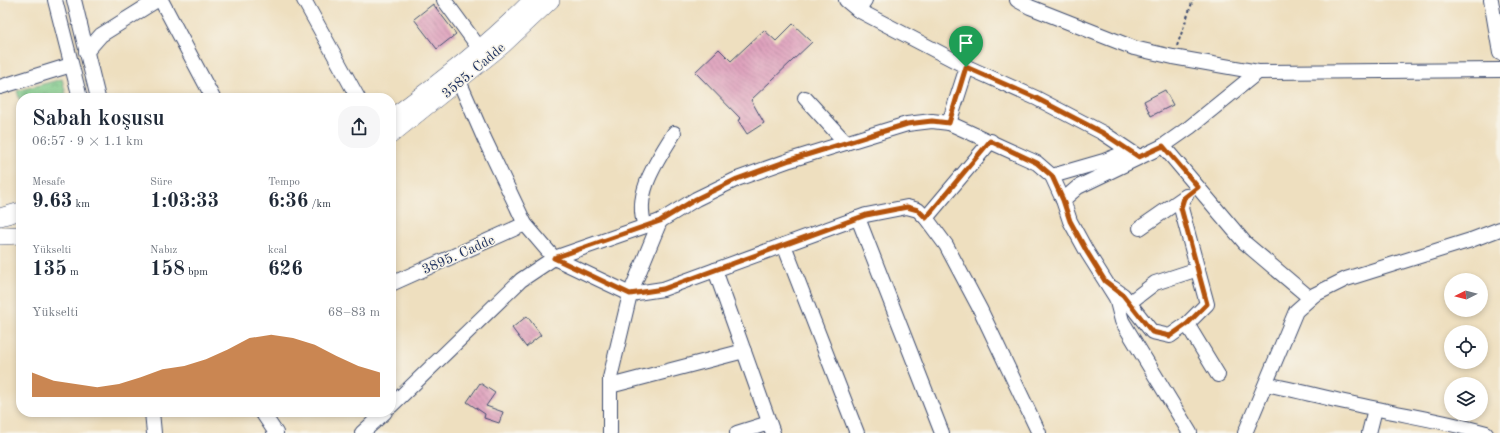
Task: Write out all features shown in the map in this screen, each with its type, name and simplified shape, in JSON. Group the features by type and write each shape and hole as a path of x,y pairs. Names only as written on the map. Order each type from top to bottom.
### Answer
{"main road":[{"name":"3585. Cadde","path":"396,114 480,49 515,18 532,0"},
{"name":"3585. Cadde","path":"396,131 503,45 551,0"},
{"path":"0,217 16,212"},
{"path":"0,236 16,235"}],"street":[{"path":"55,0 79,93"},
{"path":"74,0 97,93"},
{"path":"86,52 101,35 157,0"},
{"path":"161,0 210,93"},
{"path":"304,0 355,93"},
{"path":"444,0 480,49"},
{"path":"846,0 862,5 966,67 1036,98 1103,133 1134,154"},
{"path":"1017,0 1030,7 1134,48 1173,57 1258,72 1500,70"},
{"path":"1491,0 1500,53"},
{"path":"0,87 72,65"},
{"path":"949,123 966,67"},
{"path":"1052,176 1163,146 1190,127 1258,72"},
{"path":"459,81 525,224 554,258 630,294 663,289 866,215 907,207 918,210 926,218 946,246 980,309 1038,432"},
{"path":"805,98 846,143"},
{"path":"396,401 521,280 554,258 660,221 696,199 737,179 907,124 932,121 949,123 990,141 1037,163 1052,176 1063,200 1070,221 1087,252 1116,298 1122,321 1190,433"},
{"path":"645,226 641,211 643,196 651,173 674,133"},
{"path":"926,218 990,141"},
{"path":"1163,146 1245,243 1310,298"},
{"path":"1063,200 1078,187 1134,154"},
{"path":"1140,228 1198,187"},
{"path":"1105,281 1123,295 1152,332 1170,336 1187,324 1207,304 1181,208 1184,198"},
{"path":"858,218 942,433"},
{"path":"610,433 610,378 630,294 660,221"},
{"name":"3895. Cadde","path":"396,282 525,224"},
{"path":"1245,433 1296,311 1310,298 1346,279 1471,240 1500,229"},
{"path":"784,245 857,433"},
{"path":"1129,303 1155,283 1198,269"},
{"path":"715,270 771,428 737,433"},
{"path":"1187,324 1218,375"},
{"path":"610,386 744,351"},
{"path":"1266,384 1486,433"},
{"path":"1369,433 1374,409"},
{"path":"152,417 154,433"},
{"path":"265,417 276,433"},
{"path":"362,433 380,417"}],"path":[{"path":"1173,57 1193,0"}],"green space":[{"path":"62,79 66,93 18,93 17,91"}],"building":[{"path":"433,4 456,34 437,49 414,19"},
{"path":"793,24 812,42 751,100 764,123 747,134 738,120 741,119 695,72 719,49 731,61 764,30 776,41"},
{"path":"1165,90 1173,105 1151,116 1144,101"},
{"path":"527,316 541,335 526,347 512,328"},
{"path":"480,383 495,393 486,406 503,412 499,423 484,418 485,414 467,402"}],"route":[{"path":"966,67 1036,98 1079,122 1103,133 1139,157 1163,146 1198,187 1184,198 1181,208 1192,244 1207,304 1187,324 1170,336 1152,332 1123,295 1105,281 1070,221 1063,200 1052,176 1037,163 990,141 926,218 918,210 907,207 866,215 663,289 630,294 554,258 660,221 696,199 737,179 790,160 907,124 932,121 949,123 966,67"}]}
